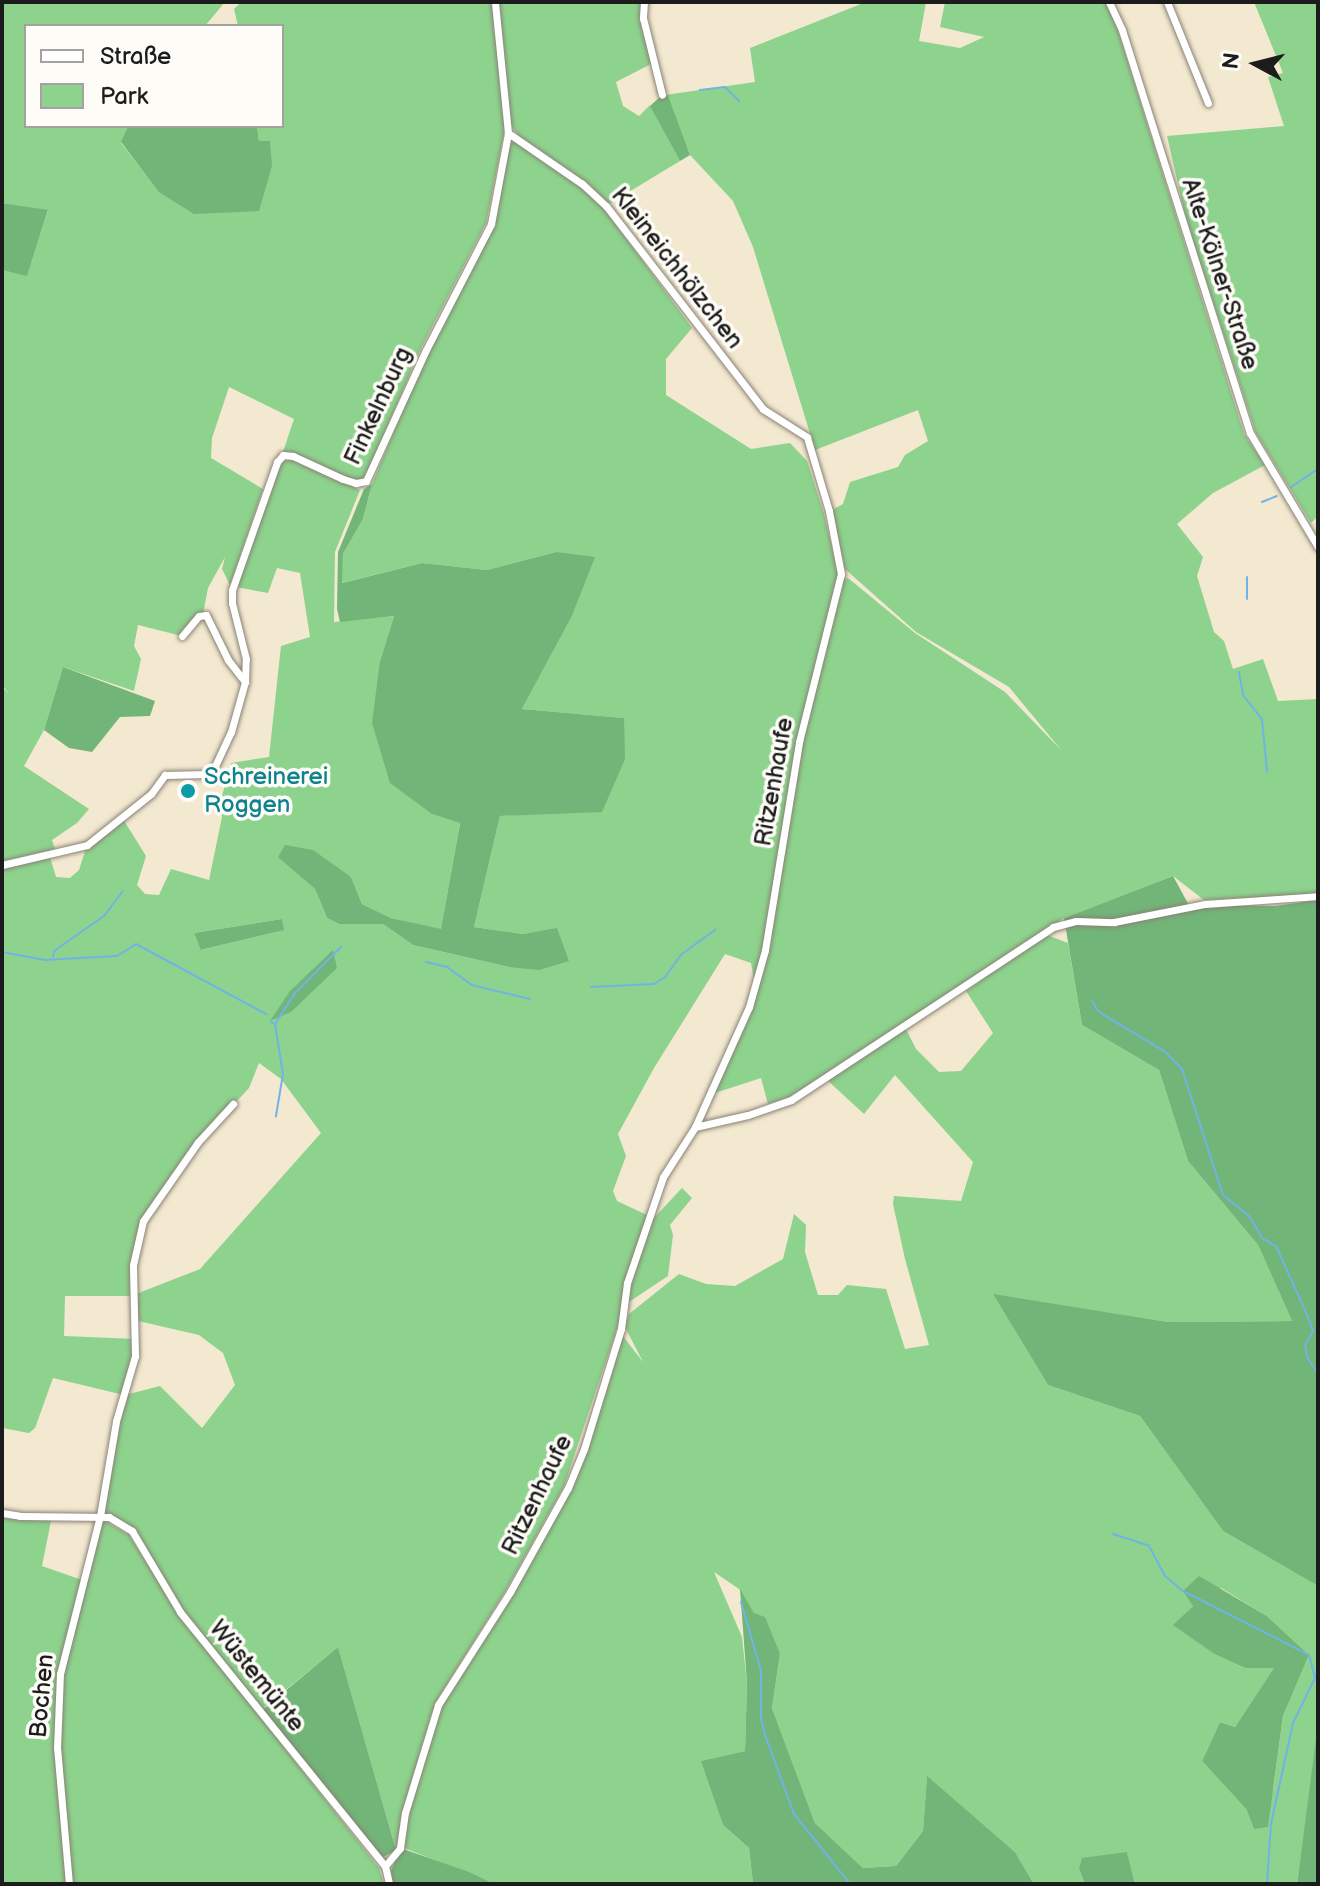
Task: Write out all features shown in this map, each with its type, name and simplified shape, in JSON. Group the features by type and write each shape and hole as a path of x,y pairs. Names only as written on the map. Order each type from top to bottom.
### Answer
{"street":[{"path":"495,2 508,133"},
{"path":"644,2 643,18 662,95"},
{"name":"Alte-Kölner-Straße","path":"1109,2 1122,30 1250,433 1318,547"},
{"path":"1167,2 1208,103"},
{"name":"Kleineichhölzchen","path":"508,133 582,184 606,206 763,409 807,437"},
{"name":"Finkelnburg","path":"2,865 87,845 151,794 165,775 207,774 215,766 231,732 245,682 246,659 232,603 232,590 277,462 283,455 293,456 343,479 356,483 366,481 426,350 491,224 508,133"},
{"name":"Ritzenhaufe","path":"385,1866 400,1848 405,1813 438,1705 510,1592 579,1462 621,1329 627,1283 663,1177 695,1127 728,1060 749,1007 765,950 799,742 841,574 829,511 807,437"},
{"path":"182,636 199,616 206,615 228,660 245,682"},
{"path":"695,1127 748,1115 791,1100 1053,927 1076,921 1114,922 1205,904 1318,896"},
{"path":"100,1516 116,1421 135,1356 131,1296 143,1221 198,1142 233,1104"},
{"name":"Wüstemünte","path":"2,1513 109,1517 132,1531 180,1612 385,1866"},
{"name":"Bochen","path":"69,1884 57,1748 58,1689 65,1647 100,1516"},
{"path":"385,1866 389,1884"}],"green space":[{"path":"2,2 225,2 207,24 24,24 24,128 127,128 121,143 159,191 259,141 257,128 284,128 284,24 238,24 234,9 241,2 644,2 653,63 616,82 623,106 639,116 650,105 680,161 609,204 586,182 518,135 511,125 504,89 504,133 486,223 421,348 365,478 357,481 283,452 294,419 229,387 212,438 211,458 263,489 230,585 222,569 225,557 208,588 203,614 182,636 138,625 134,646 141,659 134,691 63,667 44,730 24,766 89,809 77,823 52,840 55,849 2,861 2,687 9,694 2,685 2,270 27,275 48,211 2,203"},
{"path":"866,2 926,2 919,41 960,48 984,37 940,27 945,2 1103,2 1111,8 1244,434 1265,465 1213,493 1177,524 1203,557 1197,576 1214,632 1224,641 1233,669 1263,659 1278,701 1318,699 1318,892 1204,900 1173,876 1064,918 791,1096 768,1104 761,1078 715,1093 751,1008 755,985 751,963 725,954 654,1068 618,1134 626,1156 613,1191 617,1201 647,1215 618,1325 564,1486 506,1590 435,1703 402,1812 396,1850 338,1647 261,1710 180,1612 132,1531 100,1516 124,1395 53,1378 35,1428 29,1433 2,1428 2,868 50,857 56,877 70,878 79,870 87,845 123,819 146,856 137,885 145,894 159,895 171,869 209,880 222,817 219,807 231,763 269,757 281,646 310,637 300,573 277,568 268,593 236,587 278,464 292,459 360,490 335,552 334,622 394,616 380,661 432,814 460,822 441,930 391,918 362,904 351,877 279,857 315,889 327,918 339,924 383,924 413,945 509,967 557,929 523,934 474,927 500,816 560,813 624,718 522,709 571,618 556,552 487,570 422,563 341,583 343,554 363,519 372,484 428,351 493,225 509,144 516,142 580,186 603,207 692,328 666,359 666,395 751,449 790,443 807,461 838,574 815,680 843,580 848,578 915,633 1005,692 1062,751 1009,687 916,632 845,569 832,510 843,504 850,482 898,467 905,455 928,441 918,410 815,450 753,247 733,201 690,155 665,95 755,82 750,48","holes":["282,919 283,930 202,950 194,933","259,1063 281,1079 321,1133 200,1269 131,1296 143,1221 198,1143 249,1088","65,1296 131,1296 134,1320 199,1335 223,1353 235,1385 202,1428 160,1386 125,1395 135,1339 64,1336"]},
{"path":"1254,2 1318,2 1318,516 1311,523 1256,433 1187,223 1167,136 1284,126 1268,77 1283,73"},
{"path":"662,95 668,96 690,155 680,161 650,106"},
{"path":"127,128 257,128 259,141 270,141 272,166 259,211 194,214 159,192 121,142"},
{"path":"2,203 48,210 27,276 2,270"},
{"path":"372,484 363,519 343,554 342,583 422,563 487,570 556,552 595,557 571,618 522,709 624,718 625,759 602,812 500,816 474,927 523,934 557,928 569,961 539,970 509,967 413,945 383,924 339,924 327,918 315,889 278,857 285,845 313,850 351,877 362,904 391,918 441,929 460,823 432,814 390,783 372,723 380,661 394,616 340,622 337,609 338,552 364,489"},
{"path":"63,667 155,701 150,716 120,717 92,752 69,748 44,730"},
{"path":"1173,876 1191,909 1205,905 1275,906 1318,900 1318,1586 1223,1531 1140,1416 1048,1385 993,1294 1168,1322 1292,1321 1258,1245 1188,1161 1159,1070 1082,1025 1064,918"},
{"path":"282,919 284,930 201,950 194,933"},
{"path":"1047,935 1068,943 1082,1025 1159,1070 1188,1161 1258,1245 1292,1321 1168,1322 994,1295 1048,1385 1140,1416 1223,1531 1318,1586 1318,1732 1297,1884 1135,1884 1127,1853 1079,1869 1085,1884 1034,1884 1015,1852 927,1777 923,1831 896,1866 863,1868 815,1823 772,1708 780,1654 739,1589 714,1572 742,1637 747,1683 745,1751 702,1761 723,1825 749,1848 753,1884 494,1884 404,1848 408,1813 441,1706 513,1593 571,1490 622,1335 643,1362 625,1327 629,1314 679,1274 706,1284 735,1286 783,1259 794,1214 806,1225 805,1252 818,1295 838,1295 847,1285 886,1289 905,1349 929,1345 905,1259 894,1196 961,1201 973,1162 895,1075 864,1114 826,1079 905,1027 916,1049 939,1072 961,1071 993,1033 966,991","holes":["1221,1588 1267,1616 1309,1655 1283,1716 1273,1791 1254,1829 1246,1809 1202,1761 1220,1722 1235,1727 1275,1667 1245,1668 1214,1654 1174,1625 1193,1606"]},
{"path":"333,950 337,968 291,1012 270,1021 290,991"},
{"path":"682,1188 692,1198 670,1225 673,1235 668,1276 629,1302 630,1285 652,1220"},
{"path":"2,1513 52,1516 42,1566 82,1580 101,1519 129,1535 179,1614 379,1868 384,1884 2,1884"},
{"path":"1199,1576 1267,1616 1309,1655 1283,1716 1268,1827 1254,1829 1246,1809 1202,1761 1220,1722 1235,1727 1274,1668 1245,1668 1214,1654 1173,1625 1193,1606 1183,1591"},
{"path":"740,1589 754,1613 765,1617 780,1654 772,1708 815,1823 863,1868 896,1866 923,1831 927,1776 1015,1852 1034,1884 753,1884 749,1848 723,1825 701,1761 745,1751 747,1683"},
{"path":"338,1647 396,1850 382,1858 261,1711"},
{"path":"1317,1732 1318,1884 1297,1884"},
{"path":"400,1848 494,1884 393,1884 391,1871"},
{"path":"1127,1852 1135,1884 1085,1884 1079,1869 1082,1858"}],"waterway":[{"path":"700,90 725,87 739,101"},
{"path":"1291,487 1318,469"},
{"path":"1262,502 1277,496"},
{"path":"1247,577 1247,599"},
{"path":"1239,672 1243,695 1262,719 1267,772"},
{"path":"53,957 54,951 104,916 123,891"},
{"path":"591,987 654,984 665,977 682,954 715,930"},
{"path":"2,952 45,960 117,956 136,944 266,1014"},
{"path":"271,1022 275,1024 295,993 341,947"},
{"path":"426,962 447,967 472,985 530,999"},
{"path":"1092,1001 1099,1012 1164,1051 1182,1069 1223,1195 1250,1217 1262,1238 1276,1246 1313,1331 1305,1346 1308,1359 1318,1373"},
{"path":"275,1024 283,1074 276,1116"},
{"path":"1113,1534 1149,1546 1165,1576 1183,1591 1309,1655 1315,1677"},
{"path":"741,1602 761,1671 761,1719 794,1814 850,1884"},
{"path":"1267,1884 1271,1824 1293,1723 1318,1672"}],"place":[{"name":"Schreinerei Roggen","path":"188,791"}]}
